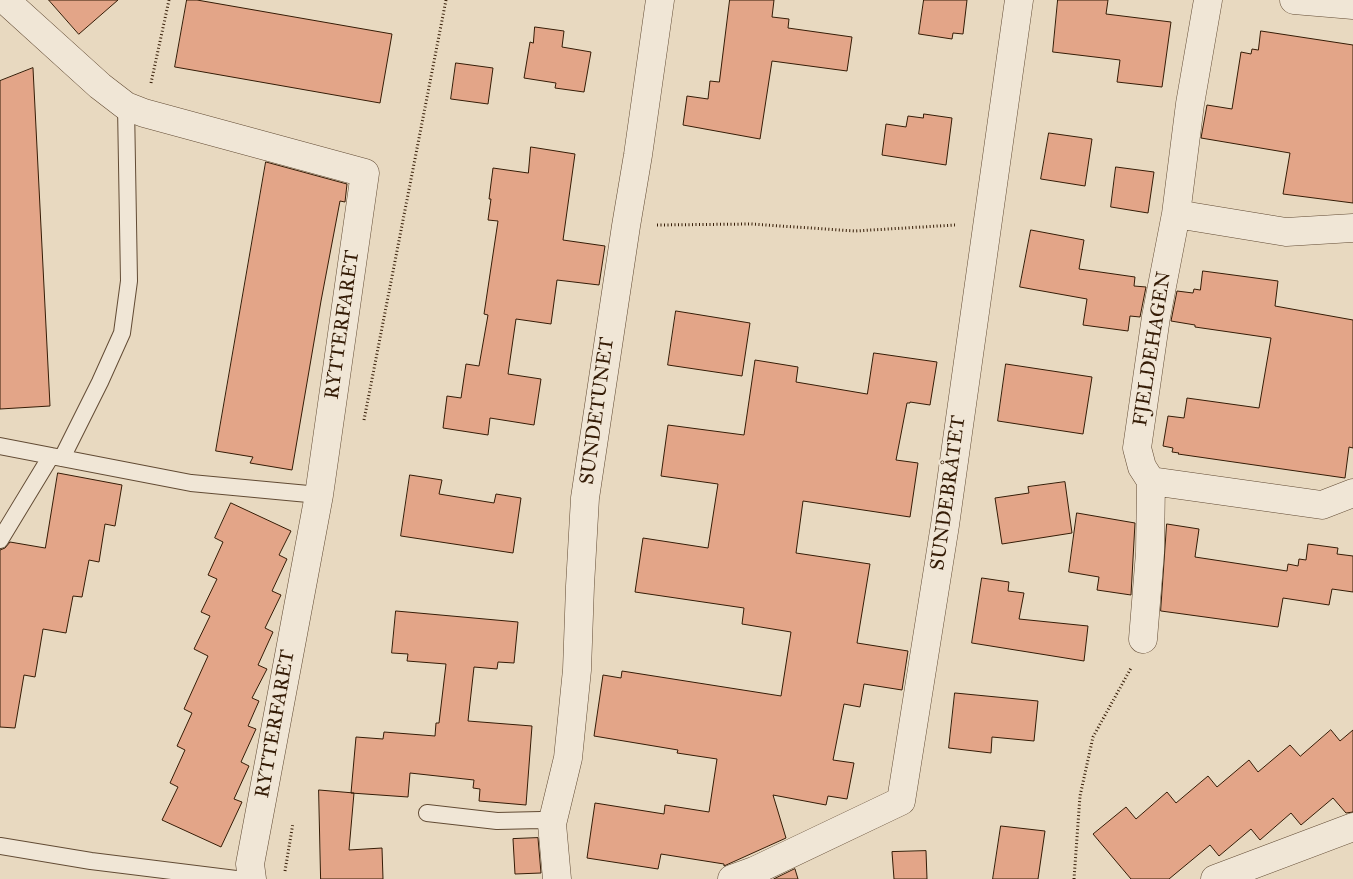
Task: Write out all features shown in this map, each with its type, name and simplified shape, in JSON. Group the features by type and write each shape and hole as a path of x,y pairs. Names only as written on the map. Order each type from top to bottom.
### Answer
{"street":[{"name":"RYTTERFARET","path":"5,0 100,86 135,110 365,173 319,495 250,864 252,879"},
{"name":"SUNDETUNET","path":"557,879 552,824 568,758 577,670 585,498 660,0"},
{"name":"SUNDEBRÅTET","path":"747,876 901,801 945,525 1018,0"},
{"name":"FJELDEHAGEN","path":"1143,639 1150,553 1151,481 1142,467 1136,448 1156,317 1176,214 1190,104 1208,0"},
{"path":"1294,0 1353,5"},
{"path":"1176,214 1286,232 1353,228"},
{"path":"1151,481 1322,505 1353,493"},
{"path":"1215,879 1353,827"}],"lane":[{"path":"0,540 57,457 100,382 122,333 129,281 135,110"},
{"path":"0,446 192,483 319,495"},
{"path":"427,813 497,821 541,820 552,824"},
{"path":"0,846 91,861 236,879"}],"path":[{"path":"135,110 169,0"},
{"path":"364,422 446,0"},
{"path":"626,226 751,224 855,231 988,223"},
{"path":"1074,879 1080,796 1093,737 1128,676 1143,639"},
{"path":"284,879 293,820"}],"building":[{"path":"49,0 118,0 79,34"},
{"path":"187,0 197,0 392,34 380,103 175,67"},
{"path":"730,0 774,0 772,17 789,19 788,28 852,37 847,71 772,61 760,139 683,125 687,96 708,99 710,81 719,82"},
{"path":"924,0 967,0 963,34 953,33 952,39 919,34"},
{"path":"1058,0 1108,0 1106,14 1171,22 1162,87 1117,82 1120,60 1053,52"},
{"path":"535,27 564,31 562,47 591,52 584,92 555,88 556,83 524,78 530,42 533,43"},
{"path":"1261,31 1353,45 1353,203 1283,194 1290,153 1201,138 1207,105 1232,109 1241,52 1251,54 1252,49 1258,50"},
{"path":"456,63 493,68 488,104 451,99"},
{"path":"33,68 50,406 0,409 0,81"},
{"path":"924,114 952,118 946,165 882,155 886,124 906,127 908,116 923,118"},
{"path":"1049,133 1092,139 1085,186 1041,179"},
{"path":"531,147 575,154 563,240 605,246 599,285 557,280 551,324 516,319 508,374 541,379 534,425 490,418 488,435 443,428 447,396 461,398 466,364 479,366 488,315 484,314 498,221 488,220 493,168 528,173"},
{"path":"266,162 347,184 345,202 340,201 292,470 250,463 253,457 216,451"},
{"path":"1116,167 1154,172 1148,213 1111,207"},
{"path":"1031,230 1084,240 1079,269 1135,277 1134,286 1146,287 1140,317 1130,316 1128,331 1083,325 1087,299 1020,287"},
{"path":"1203,271 1278,281 1275,306 1353,320 1353,448 1349,447 1345,478 1178,454 1172,452 1173,448 1163,446 1168,416 1184,418 1187,398 1259,408 1271,338 1195,327 1195,325 1171,321 1177,291 1193,293 1194,289 1200,290"},
{"path":"676,311 750,323 742,376 668,365"},
{"path":"874,353 937,362 930,405 907,403 896,460 918,463 910,517 803,501 796,553 870,564 857,643 908,651 902,690 864,684 860,707 844,704 833,760 854,763 847,799 828,796 826,805 773,795 786,838 724,866 724,864 661,854 658,869 587,858 595,803 664,814 665,805 709,812 717,759 677,753 678,750 594,736 603,675 621,678 622,671 781,696 791,632 742,624 744,608 635,592 643,538 708,548 718,484 661,476 668,425 744,435 755,360 798,367 796,382 867,394"},
{"path":"1006,364 1092,377 1083,434 998,421"},
{"path":"58,473 122,485 115,526 105,524 99,562 89,560 82,597 73,596 66,633 43,629 35,677 24,675 15,728 0,727 0,550 5,548 10,542 45,548"},
{"path":"410,475 442,480 439,494 494,503 496,494 521,498 513,553 401,536"},
{"path":"1065,482 1072,533 1002,544 995,498 1029,493 1028,487"},
{"path":"231,503 291,531 279,555 287,559 272,591 281,595 265,628 273,632 258,665 267,669 252,698 259,701 248,726 256,729 241,762 249,766 234,799 242,802 221,847 162,820 178,787 170,783 185,750 177,746 192,713 184,709 208,656 194,649 210,616 201,612 217,579 208,575 223,542 215,538"},
{"path":"1077,513 1135,523 1131,595 1097,590 1099,577 1069,572"},
{"path":"1167,524 1199,529 1195,557 1287,571 1288,564 1298,566 1299,559 1306,560 1308,544 1338,548 1337,554 1353,556 1353,592 1332,589 1329,605 1283,598 1278,627 1161,611"},
{"path":"982,578 1009,582 1008,591 1024,593 1019,619 1088,626 1084,661 972,643"},
{"path":"396,611 518,622 514,663 498,662 497,669 474,667 468,721 532,726 526,805 479,801 480,789 473,788 474,780 410,773 408,797 351,793 356,737 383,739 384,732 435,736 436,723 439,723 446,664 407,661 408,654 392,653"},
{"path":"955,693 1038,701 1034,741 992,737 991,753 949,748"},
{"path":"1331,730 1340,741 1353,730 1353,812 1346,813 1333,798 1301,825 1291,813 1260,840 1251,829 1219,856 1210,845 1169,879 1131,879 1093,834 1126,807 1136,819 1167,792 1176,803 1208,776 1217,787 1249,760 1258,772 1290,745 1300,756"},
{"path":"319,790 354,793 349,850 382,848 383,879 321,879"},
{"path":"1001,826 1045,831 1038,879 993,879"},
{"path":"538,838 541,873 515,874 513,839"},
{"path":"926,851 927,879 894,879 892,852"},
{"path":"795,869 798,879 774,879"}]}
